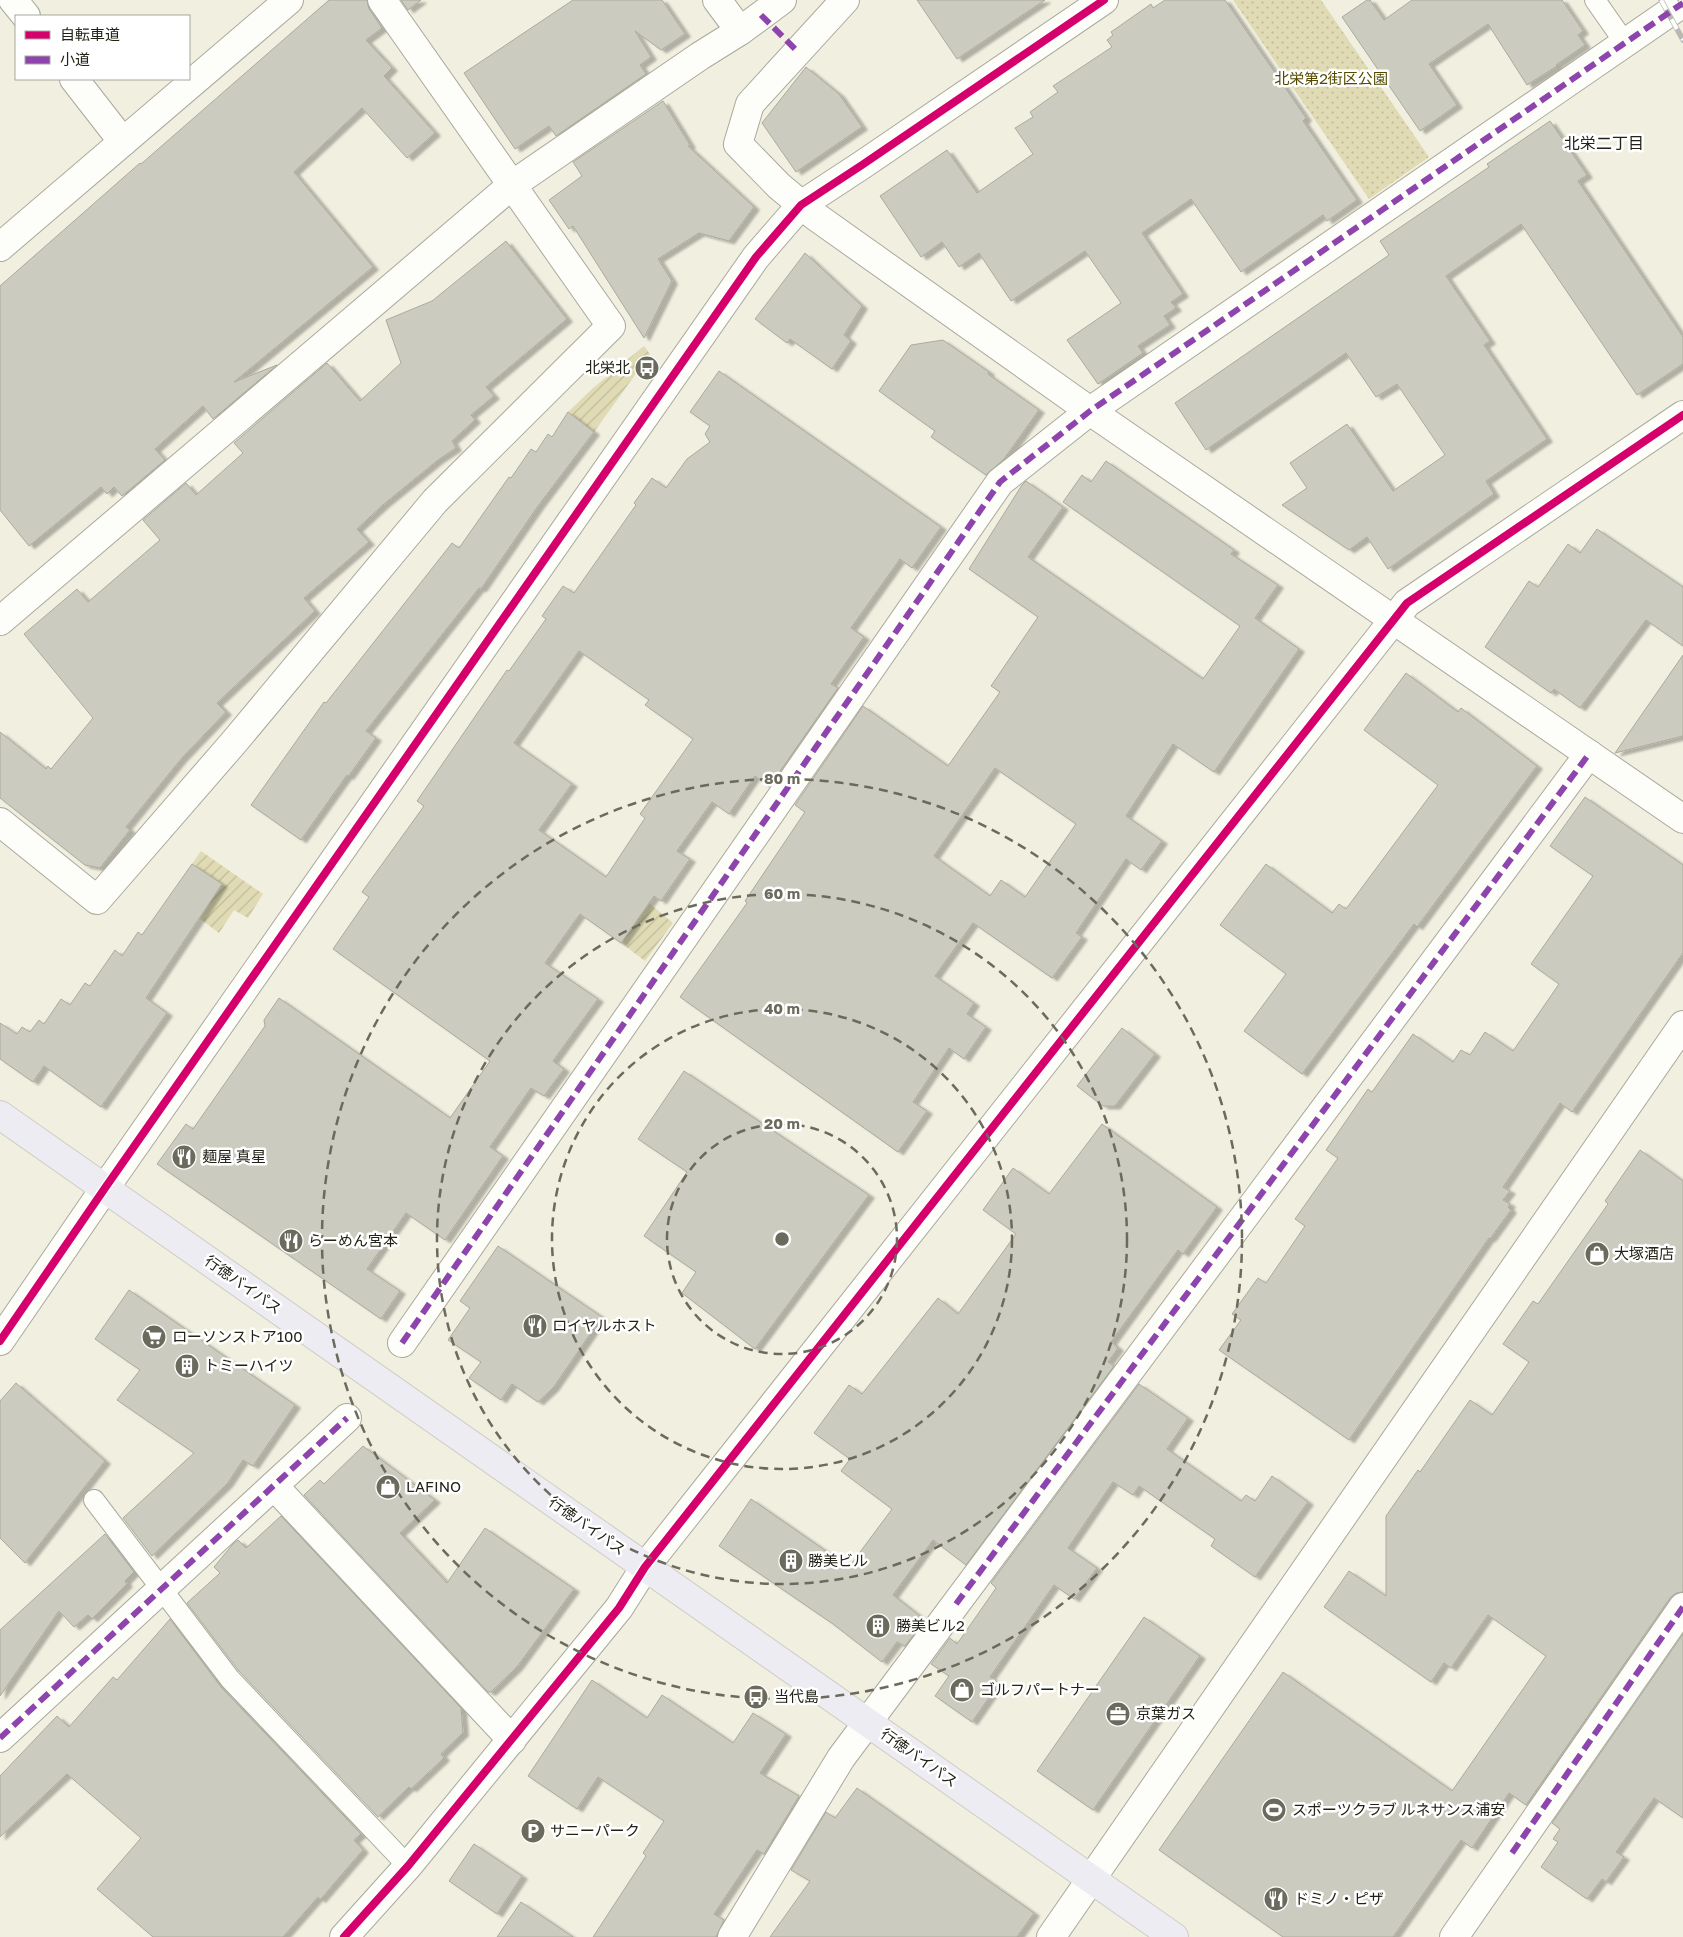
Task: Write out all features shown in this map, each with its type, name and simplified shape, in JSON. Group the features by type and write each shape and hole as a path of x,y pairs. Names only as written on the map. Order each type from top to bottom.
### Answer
{"main road":[{"name":"行徳バイパス","path":"0,1115 1174,1937"}],"street":[{"path":"13,0 25,15"},
{"path":"0,247 289,0"},
{"path":"0,822 97,900 241,734 435,501 611,326 382,0"},
{"path":"717,0 740,31"},
{"path":"0,621 512,185 700,56 740,31 782,0"},
{"path":"845,0 750,104 738,144 779,186 801,205 1090,410 1683,820"},
{"path":"0,1341 756,257 801,205 1104,0"},
{"path":"402,1343 1000,482 1090,410 1683,3"},
{"path":"75,80 123,142"},
{"path":"344,1937 408,1866 619,1608 645,1567 1407,603 1683,415"},
{"path":"732,1937 841,1758 867,1722 1589,754"},
{"path":"1051,1937 1683,1025"},
{"path":"0,1738 347,1418"},
{"path":"274,1486 512,1740"},
{"path":"1454,1937 1683,1607"}],"lane":[{"path":"1595,0 1625,43"},
{"path":"94,1500 230,1679 408,1866"}],"green space":[{"name":"北栄第2街区公園","path":"1233,0 1321,0 1429,157 1369,199"},
{"path":"644,346 650,354 594,432 568,412 593,388"},
{"path":"201,851 263,894 248,918 234,910 219,933 199,918 222,884 192,864"},
{"path":"649,903 673,923 645,961 621,943"}],"building":[{"path":"329,0 367,0 369,9 382,28 366,40 392,68 384,76 435,133 407,158 362,108 294,172 373,267 234,382 277,365 213,419 203,406 155,449 165,460 122,496 114,487 107,494 101,487 29,546 0,510 0,286"},
{"path":"401,0 421,0 408,10"},
{"path":"573,0 662,0 685,34 661,50 635,31 651,57 640,65 646,74 556,136 549,126 515,149 464,73"},
{"path":"917,0 1045,0 957,59"},
{"path":"1165,0 1225,0 1306,118 1303,121 1357,200 1327,221 1323,215 1241,272 1191,199 1142,233 1183,294 1171,302 1176,308 1164,316 1170,325 1138,346 1143,353 1098,384 1067,340 1121,303 1085,251 1011,301 979,253 959,267 942,242 921,257 880,196 947,150 977,193 1033,154 1015,128 1033,117 1030,112 1058,92 1053,86 1112,47 1107,40 1113,35 1111,32 1151,4 1153,8"},
{"path":"1367,0 1370,0 1384,20 1412,0 1562,0 1583,31 1578,35 1585,45 1527,85 1488,24 1429,64 1457,105 1420,131 1342,17"},
{"path":"806,67 839,94 862,127 796,172 762,123"},
{"path":"663,101 690,145 688,146 754,207 729,241 699,233 658,259 672,281 644,338 573,226 569,229 549,200 582,176 573,162"},
{"path":"1550,121 1587,175 1578,181 1683,337 1683,364 1637,395 1521,224 1446,276 1490,341 1484,345 1547,439 1486,481 1494,494 1388,569 1367,537 1349,550 1282,505 1307,488 1290,463 1347,424 1393,491 1445,455 1397,384 1376,397 1346,353 1206,450 1175,403 1389,255 1380,241 1489,167 1487,164"},
{"path":"506,241 567,319 486,387 494,396 471,415 475,420 452,441 456,448 438,460 384,504 357,529 369,542 304,598 315,611 217,703 226,712 181,759 126,827 130,830 100,868 85,865 0,798 0,732 46,769 48,766 51,769 93,718 24,634 77,589 88,602 160,540 143,520 186,483 196,495 243,453 234,443 327,363 360,401 401,363 386,320 432,301"},
{"path":"805,253 862,306 844,335 851,341 832,369 790,339 787,343 755,319"},
{"path":"943,340 1039,410 1004,459 986,475 931,437 935,431 879,391 911,345"},
{"path":"719,371 941,527 912,568 900,559 851,628 864,637 831,684 838,688 769,787 755,776 729,814 712,802 677,851 690,859 661,901 654,896 621,943 580,914 545,963 598,999 553,1061 564,1069 544,1096 531,1088 490,1147 503,1156 445,1240 406,1213 367,1269 400,1291 381,1319 157,1164 186,1124 193,1129 265,1026 264,1020 279,998 450,1118 490,1061 333,949 369,897 362,892 424,806 417,801 507,670 509,671 546,619 542,616 563,586 574,593 636,505 634,503 652,478 666,488 687,459 710,442 705,434 710,426 690,412","holes":["579,651 649,700 645,705 693,739 640,814 645,818 606,877 539,830 572,784 514,743"]},
{"path":"568,412 594,432 538,506 481,589 479,588 366,731 376,738 301,840 251,805 324,702 326,703 452,543 459,548 531,449 536,452 548,434 552,437"},
{"path":"1106,461 1234,550 1231,554 1278,585 1255,618 1299,649 1214,772 1173,744 1126,816 1162,841 1141,870 1126,859 1076,933 1082,937 1052,978 973,923 935,976 974,1003 967,1014 986,1027 964,1059 949,1048 913,1102 927,1111 898,1152 680,997 747,903 745,901 805,812 795,805 863,706 948,766 1000,692 991,686 1038,617 969,569 1026,481 1063,507 1028,557 1203,679 1240,626 1063,502 1082,475 1091,482","holes":["995,768 1076,824 1025,897 1001,880 990,896 934,856"]},
{"path":"1597,529 1683,587 1683,646 1646,620 1580,708 1554,689 1551,693 1485,647 1529,581 1538,587 1568,544 1580,553"},
{"path":"1683,655 1683,736 1615,753"},
{"path":"1406,673 1458,712 1461,708 1537,766 1417,927 1414,924 1302,1074 1244,1031 1286,974 1220,925 1266,864 1332,913 1339,904 1346,909 1438,785 1364,730"},
{"path":"1585,797 1683,865 1683,953 1572,1112 1560,1103 1503,1187 1510,1191 1503,1200 1510,1204 1508,1207 1511,1210 1489,1238 1349,1440 1219,1350 1241,1320 1232,1314 1258,1278 1266,1283 1305,1226 1295,1219 1338,1158 1326,1150 1368,1089 1372,1092 1413,1034 1453,1062 1461,1050 1470,1055 1485,1032 1513,1051 1559,984 1531,964 1593,876 1550,846"},
{"path":"192,864 222,884 146,998 167,1013 101,1107 44,1066 33,1082 0,1059 0,1023 17,1034 22,1027 30,1032 39,1020 44,1024 61,999 70,1005 85,983 90,986 115,950 122,956 138,932 142,935"},
{"path":"1122,1028 1155,1054 1115,1106 1103,1106 1077,1086"},
{"path":"684,1071 869,1195 755,1349 682,1293 696,1272 644,1236 687,1172 638,1139"},
{"path":"1102,1124 1217,1207 1183,1254 1178,1250 1111,1342 1118,1348 1108,1362 1114,1366 966,1565 933,1540 893,1595 925,1620 905,1646 897,1642 882,1662 833,1624 719,1546 751,1499 849,1567 892,1509 841,1471 850,1459 814,1433 849,1385 862,1394 938,1298 958,1314 1016,1234 983,1210 1013,1168 1049,1194"},
{"path":"1640,1150 1683,1181 1683,1592 1676,1593 1670,1598 1526,1805 1509,1793 1472,1848 1461,1840 1393,1937 1283,1937 1159,1850 1283,1672 1452,1791 1546,1656 1488,1615 1451,1668 1444,1663 1431,1682 1324,1607 1349,1571 1386,1596 1386,1516 1418,1470 1420,1472 1470,1400 1492,1415 1529,1362 1503,1344 1533,1301 1538,1304 1608,1204 1605,1201"},
{"name":"ロイヤルホスト","path":"498,1246 602,1317 553,1388 538,1402 512,1384 501,1400 469,1378 481,1362 448,1340 470,1308 460,1301"},
{"name":"トミーハイツ","path":"129,1290 295,1405 253,1466 243,1460 227,1484 152,1556 123,1518 194,1453 117,1400 140,1370 95,1339"},
{"path":"16,1383 105,1461 25,1563 0,1538 0,1401"},
{"path":"1139,1384 1188,1418 1167,1449 1241,1501 1246,1495 1255,1501 1272,1476 1308,1502 1255,1577 1211,1546 1215,1539 1139,1486 1133,1495 1113,1482 1068,1548 1097,1568 1074,1599 1054,1585 990,1677 999,1683 972,1722 935,1696 949,1676 931,1664 950,1638 957,1644 996,1588 991,1583"},
{"path":"363,1446 435,1500 400,1533 447,1583 485,1528 574,1589 517,1667 491,1692 488,1692 304,1495 320,1480 324,1484"},
{"path":"281,1516 461,1708 463,1733 441,1754 444,1758 411,1789 409,1787 378,1817 239,1671 187,1603 220,1573 214,1567 233,1544 238,1540 246,1548"},
{"path":"105,1534 134,1572 125,1581 127,1584 92,1619 88,1615 74,1627 59,1611 0,1696 0,1630"},
{"name":"京葉ガス","path":"1144,1617 1200,1656 1093,1810 1037,1771"},
{"path":"170,1619 221,1687 361,1834 354,1840 363,1850 320,1900 318,1897 283,1937 153,1937 97,1889 141,1838 67,1774 0,1837 0,1776 57,1716 69,1727 113,1677 117,1680"},
{"path":"1683,1634 1683,1818 1654,1798 1616,1852 1624,1857 1606,1882 1602,1879 1587,1899 1541,1867 1558,1842 1553,1839 1560,1829 1552,1823"},
{"path":"592,1680 647,1718 662,1695 733,1743 753,1713 786,1734 760,1773 799,1796 764,1854 757,1850 714,1914 724,1920 716,1937 593,1937 646,1856 643,1853 664,1821 598,1777 577,1809 528,1776"},
{"path":"857,1788 1034,1913 1017,1937 770,1937 810,1881 791,1870 826,1812 835,1818"},
{"path":"474,1844 522,1876 497,1914 449,1881"},
{"path":"521,1902 573,1937 497,1937"}],"railway":[{"path":"1661,0 1683,40"},
{"path":"1680,0 1683,5"}],"marked path":[{"path":"402,1343 1000,482 1090,411 1683,3"},
{"path":"761,15 798,52"},
{"path":"956,1604 1589,754"},
{"path":"0,1738 347,1418"},
{"path":"1512,1853 1683,1607"}],"cycle path":[{"path":"0,1341 756,257 801,205 1104,0"},
{"path":"344,1937 408,1866 619,1608 645,1567 1407,603 1683,415"}],"place":[{"name":"北栄北","path":"647,368"},
{"name":"麺屋 真星","path":"184,1157"},
{"name":"らーめん宮本","path":"291,1241"},
{"name":"大塚酒店","path":"1597,1254"},
{"name":"ロイヤルホスト","path":"535,1326"},
{"name":"ローソンストア100","path":"154,1337"},
{"name":"トミーハイツ","path":"187,1366"},
{"name":"LAFINO","path":"388,1487"},
{"name":"勝美ビル","path":"791,1561"},
{"name":"勝美ビル2","path":"878,1626"},
{"name":"ゴルフパートナー","path":"962,1690"},
{"name":"当代島","path":"756,1697"},
{"name":"京葉ガス","path":"1118,1714"},
{"name":"スポーツクラブ ルネサンス浦安","path":"1274,1810"},
{"name":"サニーパーク","path":"533,1831"},
{"name":"ドミノ・ピザ","path":"1276,1899"}],"district":[{"name":"北栄二丁目","path":"1604,143"}]}
